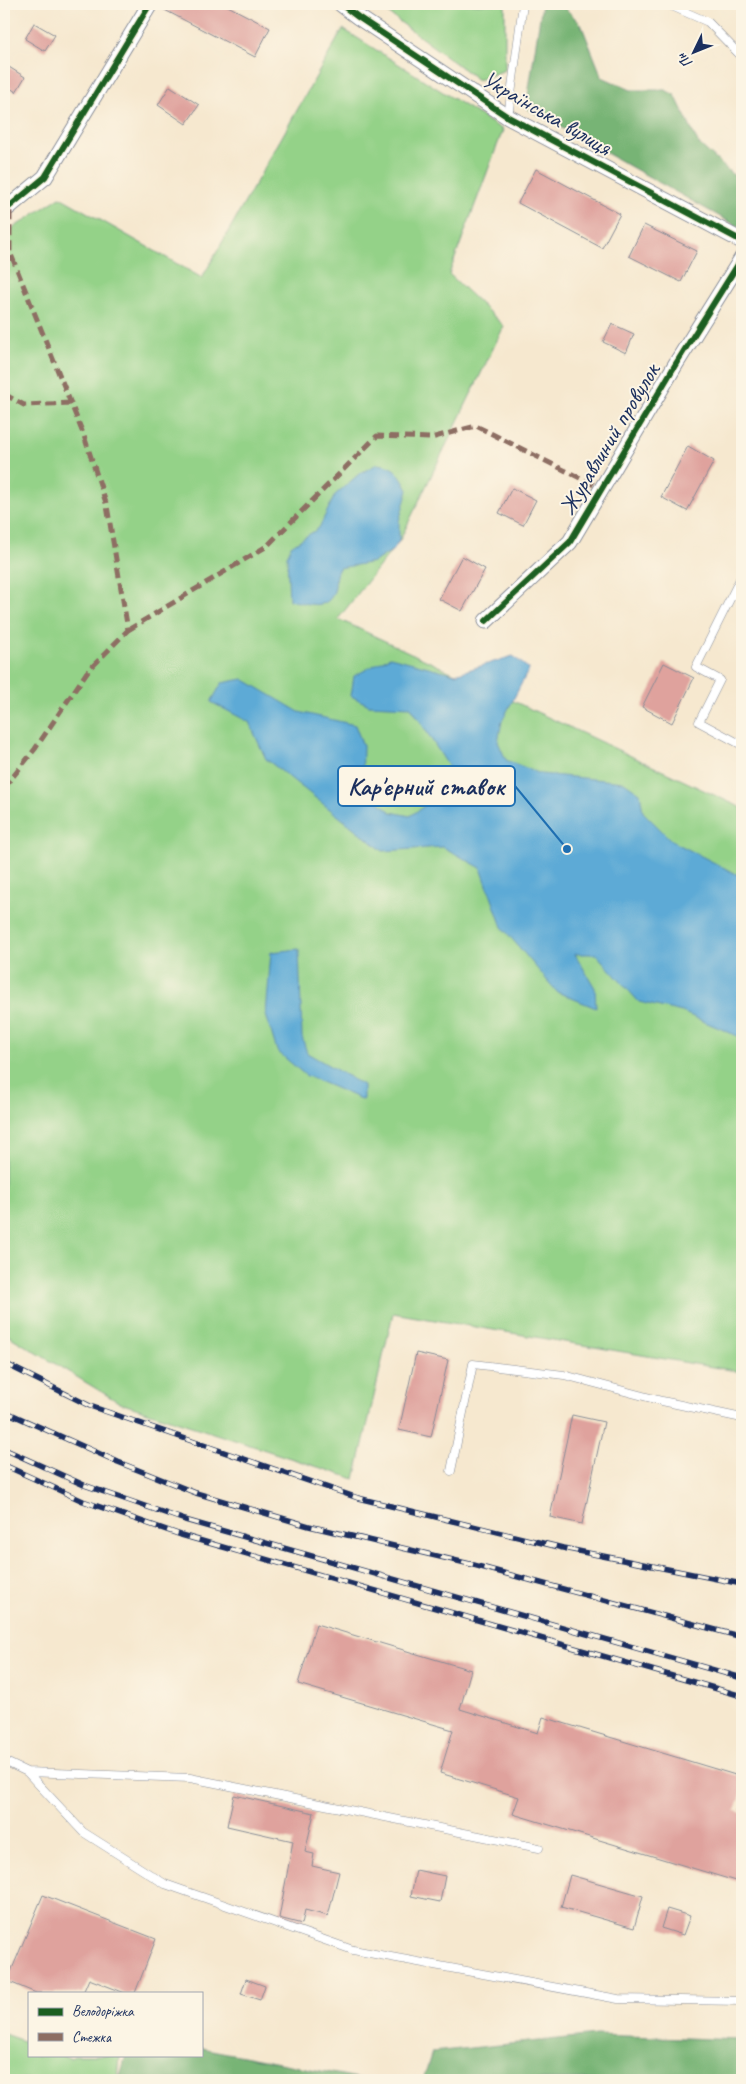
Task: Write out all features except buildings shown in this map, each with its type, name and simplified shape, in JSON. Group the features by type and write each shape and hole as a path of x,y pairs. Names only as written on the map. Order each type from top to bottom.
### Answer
{"street":[{"path":"4,211 45,177 150,4"},
{"name":"Українська вулиця","path":"341,4 508,117 742,241"},
{"name":"Журавлиний провулок","path":"486,621 570,542 677,362 742,258"}],"lane":[{"path":"508,117 523,4"},
{"path":"667,4 708,22 742,57"},
{"path":"742,575 696,667 720,680 699,722 742,745"},
{"path":"451,1471 473,1364 564,1375 662,1401 742,1418"},
{"path":"4,1761 27,1772 83,1832 165,1884 353,1950 618,1999 742,2001"},
{"path":"27,1772 190,1778 539,1848"}],"green space":[{"path":"376,4 505,4 505,70 478,80"},
{"path":"542,4 561,4 581,24 602,77 631,90 665,90 675,95 698,143 732,174 742,179 742,229 526,108"},
{"path":"343,29 503,130 449,274 504,326 400,540 338,619 742,808 742,1372 393,1313 355,1479 120,1403 4,1333 4,234 60,197 202,278"},
{"path":"4,2034 28,2043 28,2056 64,2056 70,2058 74,2056 120,2056 118,2080 4,2080"},
{"path":"596,2035 742,2040 742,2080 423,2080 432,2052"},
{"path":"202,2048 368,2080 119,2080 126,2056 202,2056"}],"water":[{"path":"377,464 389,467 397,472 408,490 399,521 399,541 393,550 374,562 339,568 334,591 327,602 309,604 289,600 287,556 291,546 319,528 335,495 359,474"},
{"path":"513,656 529,669 502,721 498,742 506,760 541,774 624,782 640,793 643,812 672,841 742,877 742,1038 682,1012 639,1002 596,954 575,954 595,988 596,1008 557,992 502,927 481,868 443,847 383,851 266,759 249,722 211,702 222,683 243,679 299,712 355,725 363,746 362,788 391,812 410,816 427,804 448,801 459,783 411,707 369,705 351,696 354,676 390,657 455,674"},
{"path":"299,949 302,1037 307,1053 363,1085 363,1100 305,1075 277,1051 266,1015 271,952"}],"railway":[{"path":"4,1363 90,1406 358,1498 563,1548 742,1584"},
{"path":"4,1411 118,1462 196,1493 309,1526 470,1564 742,1637"},
{"path":"4,1449 84,1485 185,1520 742,1678"},
{"path":"4,1465 83,1501 181,1535 742,1696"}],"marked path":[{"path":"4,788 35,749 87,672 128,630 107,506 84,436 10,252 10,208"},
{"path":"4,394 24,405 71,403"},
{"path":"128,630 267,546 377,436 431,438 476,426 602,489"}],"cycle path":[{"path":"4,211 45,177 150,4"},
{"path":"341,4 508,117 742,241"},
{"path":"486,621 570,542 677,362 742,258"}],"place":[{"name":"Кар'єрний ставок","path":"567,849"}]}
